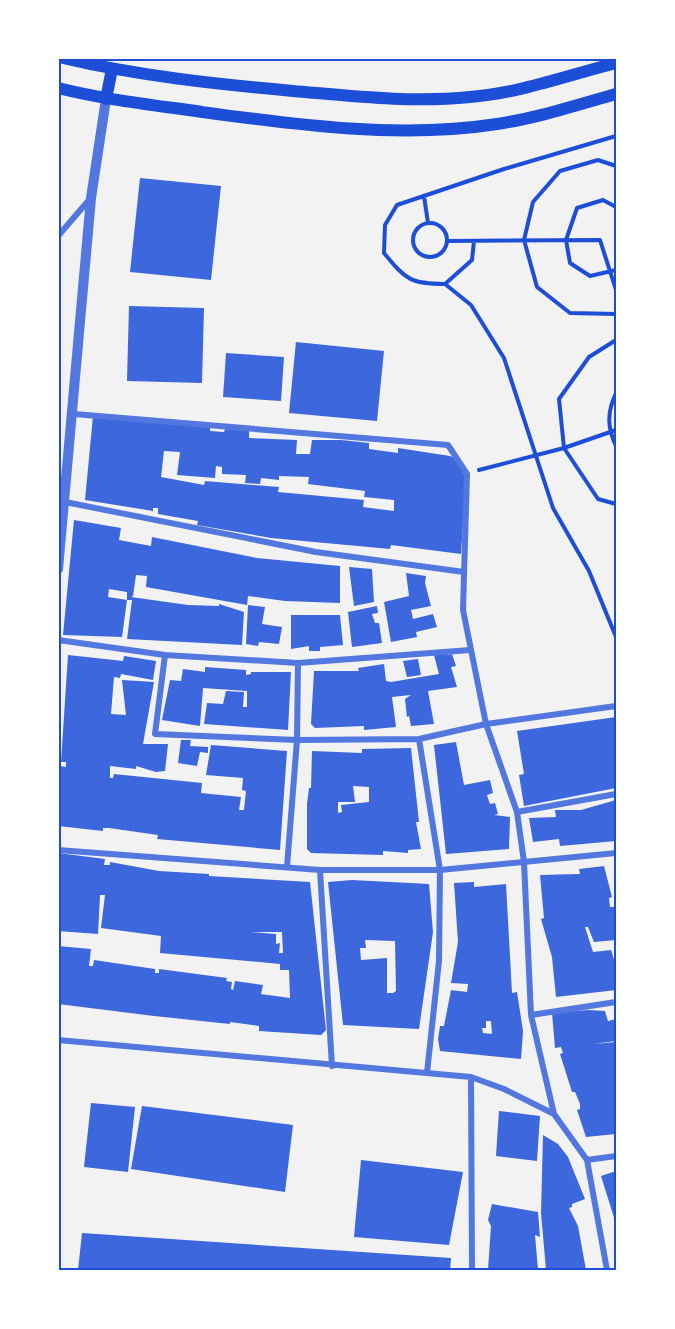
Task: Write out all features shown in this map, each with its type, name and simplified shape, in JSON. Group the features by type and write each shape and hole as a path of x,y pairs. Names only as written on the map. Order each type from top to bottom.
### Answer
{"main road":[{"path":"63,58 114,64 216,84 414,100 471,97 506,92 616,63"},
{"path":"106,99 114,64"},
{"path":"58,88 106,99 293,122 426,130 497,124 616,94"}],"street":[{"path":"58,569 92,198 106,99"},
{"path":"58,236 92,198"},
{"path":"74,414 448,445 467,474 463,610 486,724 517,812 524,862 531,1016 554,1114 587,1161 607,1270"},
{"path":"65,502 316,552 464,572"},
{"path":"58,640 165,655 298,663 470,650"},
{"path":"165,655 155,734 297,740 419,739 486,724 616,706"},
{"path":"287,867 297,740 298,663"},
{"path":"419,739 440,870 439,961 427,1073"},
{"path":"517,812 616,794"},
{"path":"58,850 320,870 440,870 616,853"},
{"path":"320,870 332,1066"},
{"path":"531,1016 616,1002"},
{"path":"58,1040 471,1077 504,1089 554,1114"},
{"path":"471,1077 472,1270"},
{"path":"587,1161 616,1156"}],"path":[{"path":"616,136 397,205 385,225 384,253 403,276 418,284 445,284 471,306 504,358 553,508 589,571 616,637"},
{"path":"616,166 598,160 560,171 533,202 524,240 537,287 570,313 616,314"},
{"path":"424,196 428,223"},
{"path":"616,207 603,200 577,208 566,240 570,263 590,276 616,270"},
{"path":"428,223 442,227 447,241 442,251 432,256 417,250 413,239 422,225 428,223"},
{"path":"447,241 600,240 616,291"},
{"path":"445,284 472,260 474,241"},
{"path":"616,340 589,357 559,399 564,448 598,499 616,504"},
{"path":"616,393 608,418 610,432 616,446"},
{"path":"467,474 564,448 616,430"}],"building":[{"path":"140,178 221,186 211,280 130,272"},
{"path":"129,306 204,308 202,383 127,381"},
{"path":"296,342 384,351 377,421 289,413"},
{"path":"226,353 284,357 281,401 223,397"},
{"path":"93,416 205,427 210,428 210,431 224,432 225,429 249,431 249,438 297,440 296,454 310,454 312,440 341,440 369,443 369,449 398,453 398,448 450,456 456,459 466,479 461,554 391,545 390,549 271,538 197,525 198,521 158,514 158,508 153,508 153,511 85,500","holes":["164,451 180,452 177,475 215,478 216,466 222,467 222,474 246,475 245,483 260,484 261,478 279,480 279,476 309,477 308,484 365,491 364,497 394,500 394,511 363,507 364,500 278,492 279,487 205,481 204,485 161,477"]},
{"path":"74,520 121,528 119,540 151,546 152,537 257,558 340,566 340,603 285,601 248,596 247,605 146,587 147,576 136,575 131,597 188,605 219,606 219,604 244,612 242,645 127,639 132,600 127,600 122,637 63,635","holes":["109,589 127,592 127,600 108,597"]},
{"path":"349,567 372,569 374,602 354,606"},
{"path":"406,573 426,576 425,583 431,606 411,610 413,619 433,614 437,627 416,632 417,637 391,642 384,602 409,596"},
{"path":"248,605 265,607 262,624 282,627 279,644 259,642 258,646 246,644"},
{"path":"377,606 378,613 372,614 375,623 379,623 382,643 352,647 348,612"},
{"path":"291,615 340,615 343,645 320,647 320,651 309,651 309,646 291,649"},
{"path":"446,652 447,655 452,654 456,666 451,667 457,687 428,691 434,724 411,726 409,716 407,717 405,699 411,695 392,697 396,727 364,730 364,726 315,728 311,724 314,671 359,671 358,668 384,664 386,681 391,682 439,674 434,655"},
{"path":"68,655 123,661 124,656 156,661 153,680 121,674 120,678 114,677 111,714 126,715 122,680 154,682 143,744 168,744 165,771 156,772 136,766 136,769 110,766 110,778 113,778 114,774 202,783 201,793 241,797 239,810 244,810 246,791 242,790 243,778 206,775 211,745 287,751 280,850 157,839 158,835 109,828 103,828 103,831 58,826 60,766 66,767 66,762 61,762"},
{"path":"418,659 421,675 407,677 403,661"},
{"path":"205,667 246,670 246,675 251,672 291,672 288,730 204,724 207,703 223,704 226,691 244,692 243,707 247,707 247,691 203,688 200,726 162,720 170,680 181,681 183,669 205,672"},
{"path":"616,717 616,788 524,806 519,775 524,774 517,731"},
{"path":"181,740 191,740 190,746 208,747 208,753 200,752 197,766 178,763"},
{"path":"456,742 464,785 490,780 493,793 487,795 490,804 495,803 498,814 494,815 510,817 509,849 446,854 434,745"},
{"path":"411,748 419,822 416,822 421,849 408,850 408,853 383,851 383,855 311,853 307,849 307,804 309,788 311,788 312,751 362,753 362,749","holes":["353,786 369,787 369,802 341,805 342,812 338,813 338,802 355,802"]},
{"path":"616,800 616,841 560,846 559,839 533,842 529,818 556,817 555,810 581,810"},
{"path":"58,853 105,859 104,865 110,865 110,862 159,871 209,874 209,876 310,882 326,1030 321,1035 259,1031 259,1026 230,1022 230,1024 58,1004 58,946 91,949 89,966 93,966 94,960 155,969 155,973 159,973 159,969 227,978 226,981 232,982 231,989 233,990 235,981 263,985 261,994 290,998 289,970 280,970 280,964 160,953 161,936 101,928 105,895 100,895 98,934 58,931","holes":["251,932 282,932 283,953 279,953 280,943 276,944 276,934"]},
{"path":"604,866 612,897 609,898 610,907 615,907 616,911 616,940 594,942 588,927 585,927 593,952 611,950 616,966 616,990 556,997 552,957 541,919 544,918 540,875 580,874 579,869"},
{"path":"352,880 429,884 433,932 419,1029 343,1025 328,882","holes":["365,940 395,941 396,991 387,993 387,958 361,960 360,948 366,948"]},
{"path":"474,882 474,887 506,884 512,993 517,992 523,1031 521,1059 440,1051 438,1039 440,1026 444,1026 451,990 467,992 468,984 451,983 458,942 454,883","holes":["486,1021 491,1021 492,1034 483,1033 482,1028 486,1028"]},
{"path":"605,1011 608,1021 616,1019 616,1041 593,1044 616,1042 616,1134 586,1137 577,1110 580,1109 580,1104 575,1092 572,1092 560,1054 563,1053 561,1047 555,1048 552,1013"},
{"path":"91,1103 135,1107 128,1172 84,1167"},
{"path":"142,1106 293,1125 285,1192 131,1169"},
{"path":"499,1111 540,1116 537,1161 496,1156"},
{"path":"543,1135 558,1144 568,1157 585,1199 572,1204 569,1208 578,1226 586,1270 546,1270 541,1213"},
{"path":"361,1160 463,1172 449,1245 354,1237"},
{"path":"616,1171 616,1224 601,1176"},
{"path":"492,1204 538,1212 540,1237 535,1235 538,1270 488,1270 491,1226 488,1220"},
{"path":"82,1233 451,1258 450,1270 78,1270"}]}
